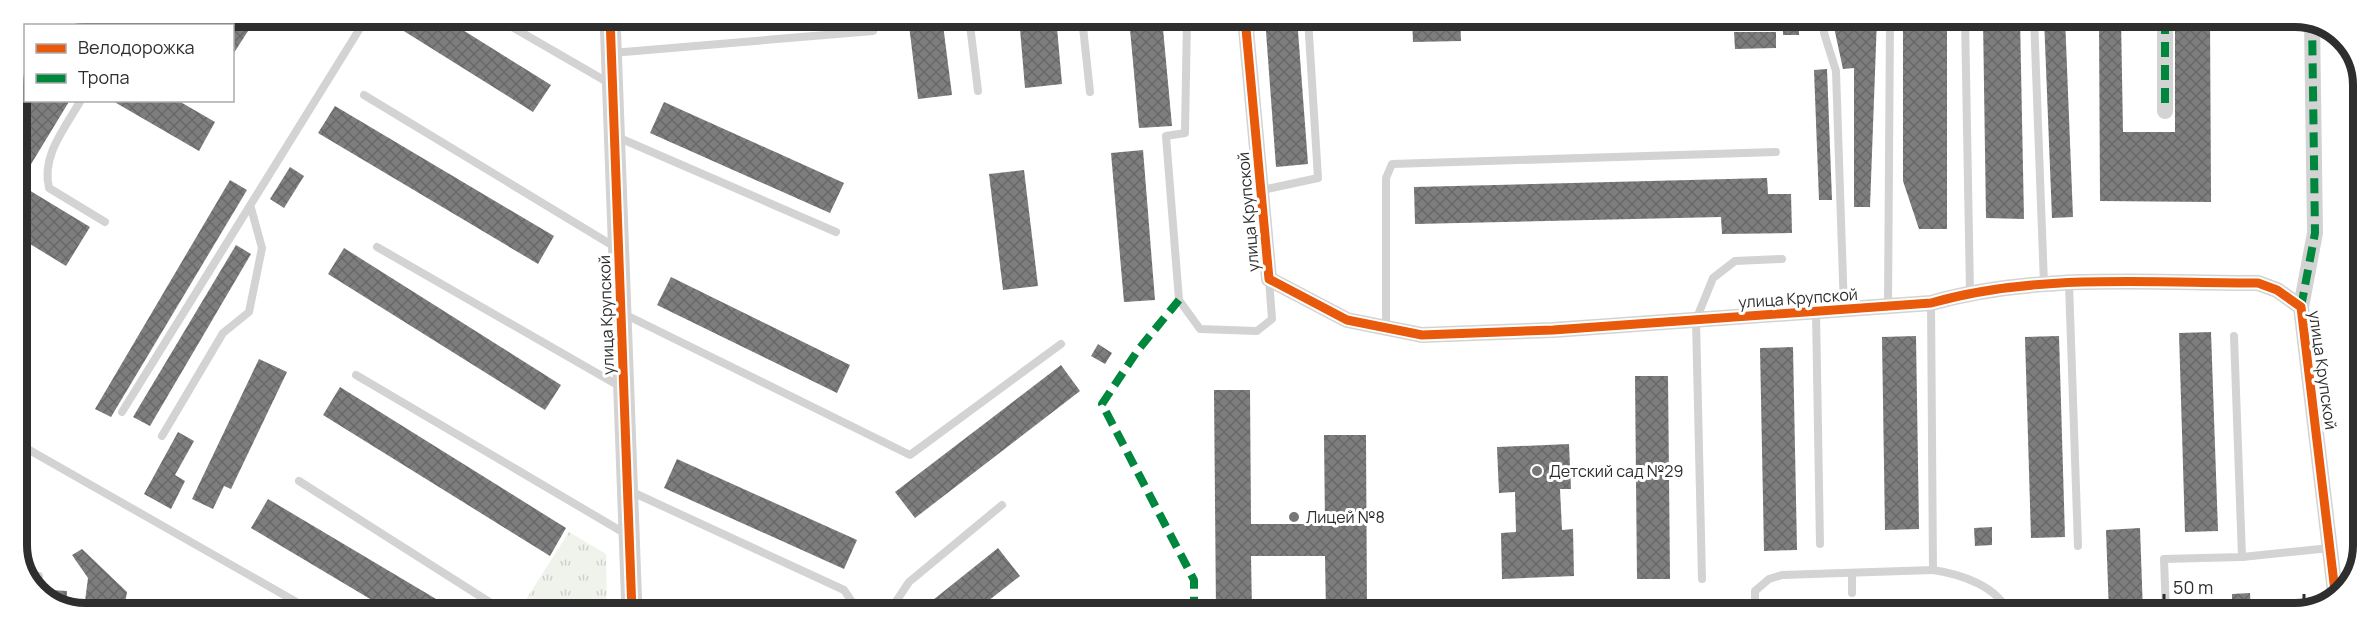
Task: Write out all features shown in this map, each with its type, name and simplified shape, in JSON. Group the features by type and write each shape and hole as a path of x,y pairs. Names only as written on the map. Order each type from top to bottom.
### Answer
{"street":[{"name":"улица Крупской","path":"610,27 632,603"},
{"name":"улица Крупской","path":"1246,27 1269,279 1347,320 1422,335 1844,310 1931,303 1970,292 2070,283 2258,283 2277,290 2301,307"},
{"path":"2165,27 2165,111"},
{"name":"улица Крупской","path":"2312,30 2315,233 2301,307 2335,587"}],"lane":[{"path":"122,412 251,208 361,27"},
{"path":"512,27 613,85"},
{"path":"970,27 978,90"},
{"path":"1083,27 1090,92"},
{"path":"1187,27 1185,133 1166,136 1179,300 1200,329 1257,331 1272,319 1269,279"},
{"path":"1262,190 1318,178 1309,27"},
{"path":"1824,27 1836,71 1844,310"},
{"path":"1888,305 1890,27"},
{"path":"1965,27 1970,292"},
{"path":"2034,27 2044,284"},
{"path":"611,53 873,31"},
{"path":"364,95 618,248"},
{"path":"80,102 49,156 46,174 49,188 105,222"},
{"path":"614,136 836,232"},
{"path":"1386,329 1386,178 1392,164 1776,152"},
{"path":"162,436 223,333 249,312 262,249 251,208"},
{"path":"377,247 624,388"},
{"path":"1702,579 1696,320 1713,278 1735,261 1782,259"},
{"path":"2070,283 2078,546"},
{"path":"1931,303 1933,570"},
{"path":"621,312 910,454 1061,344"},
{"path":"1816,312 1820,544"},
{"path":"2234,336 2242,557"},
{"path":"356,375 629,536"},
{"path":"27,449 296,603"},
{"path":"299,481 490,603"},
{"path":"627,489 844,590 853,603"},
{"path":"895,603 909,582 1002,505"},
{"path":"2166,603 2164,559 2242,557 2331,548"},
{"path":"1755,603 1755,591 1769,579 1782,575 1933,570 1960,574 2005,603"},
{"path":"1852,573 1852,593"}],"green space":[{"path":"569,532 606,554 607,603 524,603"}],"building":[{"path":"234,27 251,27 234,53"},
{"path":"458,27 551,85 533,112 399,28"},
{"path":"658,27 689,27 658,30"},
{"path":"909,27 943,27 952,95 918,99"},
{"path":"1020,27 1057,27 1062,84 1025,88"},
{"path":"1130,27 1163,27 1172,126 1139,128"},
{"path":"1266,27 1298,27 1308,164 1276,167"},
{"path":"1412,27 1460,27 1461,41 1413,42"},
{"path":"1783,27 1799,27 1799,35 1783,35"},
{"path":"1834,27 1877,27 1870,207 1854,207 1854,68 1843,69"},
{"path":"1903,27 1947,27 1947,229 1919,229 1903,181"},
{"path":"1983,27 2020,27 2024,219 1986,218"},
{"path":"2044,27 2065,27 2073,217 2052,218"},
{"path":"2099,27 2121,27 2123,132 2175,132 2175,27 2210,27 2211,202 2100,201"},
{"path":"1734,32 1776,32 1776,48 1735,49"},
{"path":"1827,69 1832,200 1819,200 1814,70"},
{"path":"27,102 69,102 27,171"},
{"path":"114,102 180,102 215,122 199,151"},
{"path":"664,102 844,183 830,213 650,133"},
{"path":"335,106 554,236 538,264 318,133"},
{"path":"1143,150 1155,300 1124,302 1111,153"},
{"path":"290,167 304,176 284,208 270,199"},
{"path":"1024,170 1038,286 1003,290 989,174"},
{"path":"1767,178 1768,194 1791,194 1792,233 1722,234 1721,217 1415,224 1414,187"},
{"path":"230,180 247,190 111,417 95,409"},
{"path":"27,189 90,227 66,266 27,242"},
{"path":"236,245 251,254 150,426 133,417"},
{"path":"344,248 561,385 545,410 328,274"},
{"path":"671,277 850,365 837,393 657,305"},
{"path":"2211,332 2218,531 2185,532 2179,333"},
{"path":"1916,336 1919,529 1885,530 1882,337"},
{"path":"2059,336 2065,537 2031,538 2025,337"},
{"path":"1098,344 1112,353 1105,364 1091,356"},
{"path":"1793,347 1797,550 1764,551 1760,348"},
{"path":"259,359 287,372 231,489 224,486 213,509 192,499"},
{"path":"1061,365 1080,391 915,518 895,492"},
{"path":"1635,376 1668,376 1670,579 1637,579"},
{"path":"340,387 566,528 550,556 323,415"},
{"path":"1214,390 1250,390 1251,524 1325,524 1324,435 1366,435 1367,603 1326,603 1325,556 1251,556 1252,603 1216,603"},
{"path":"178,432 194,441 175,475 185,481 171,509 144,494"},
{"path":"1569,444 1571,489 1560,489 1562,530 1573,529 1574,576 1502,579 1501,533 1516,532 1515,492 1499,493 1497,447"},
{"path":"677,459 857,540 844,569 664,488"},
{"path":"268,499 443,603 377,603 251,528"},
{"path":"1992,527 1992,545 1975,546 1974,528"},
{"path":"2140,528 2143,603 2109,603 2106,530"},
{"path":"998,548 1020,576 986,603 935,603 933,600"},
{"path":"82,549 127,592 125,603 85,601 88,578 72,555"},
{"path":"50,591 67,591 67,600 59,597"},
{"path":"2250,593 2251,603 2202,603 2202,601 2232,599 2232,594"}],"marked path":[{"path":"2165,27 2165,111"},
{"path":"2301,307 2315,233 2312,30"},
{"path":"1179,300 1138,350 1102,404 1194,580 1194,603"}],"cycle path":[{"path":"610,27 632,603"},
{"path":"1246,27 1269,279 1347,320 1422,335 1553,330 1931,303 2011,287 2052,283 2135,281 2258,283 2277,290 2301,307 2334,587"}],"place":[{"name":"Детский сад №29","path":"1537,471"},
{"name":"Лицей №8","path":"1294,517"}]}
